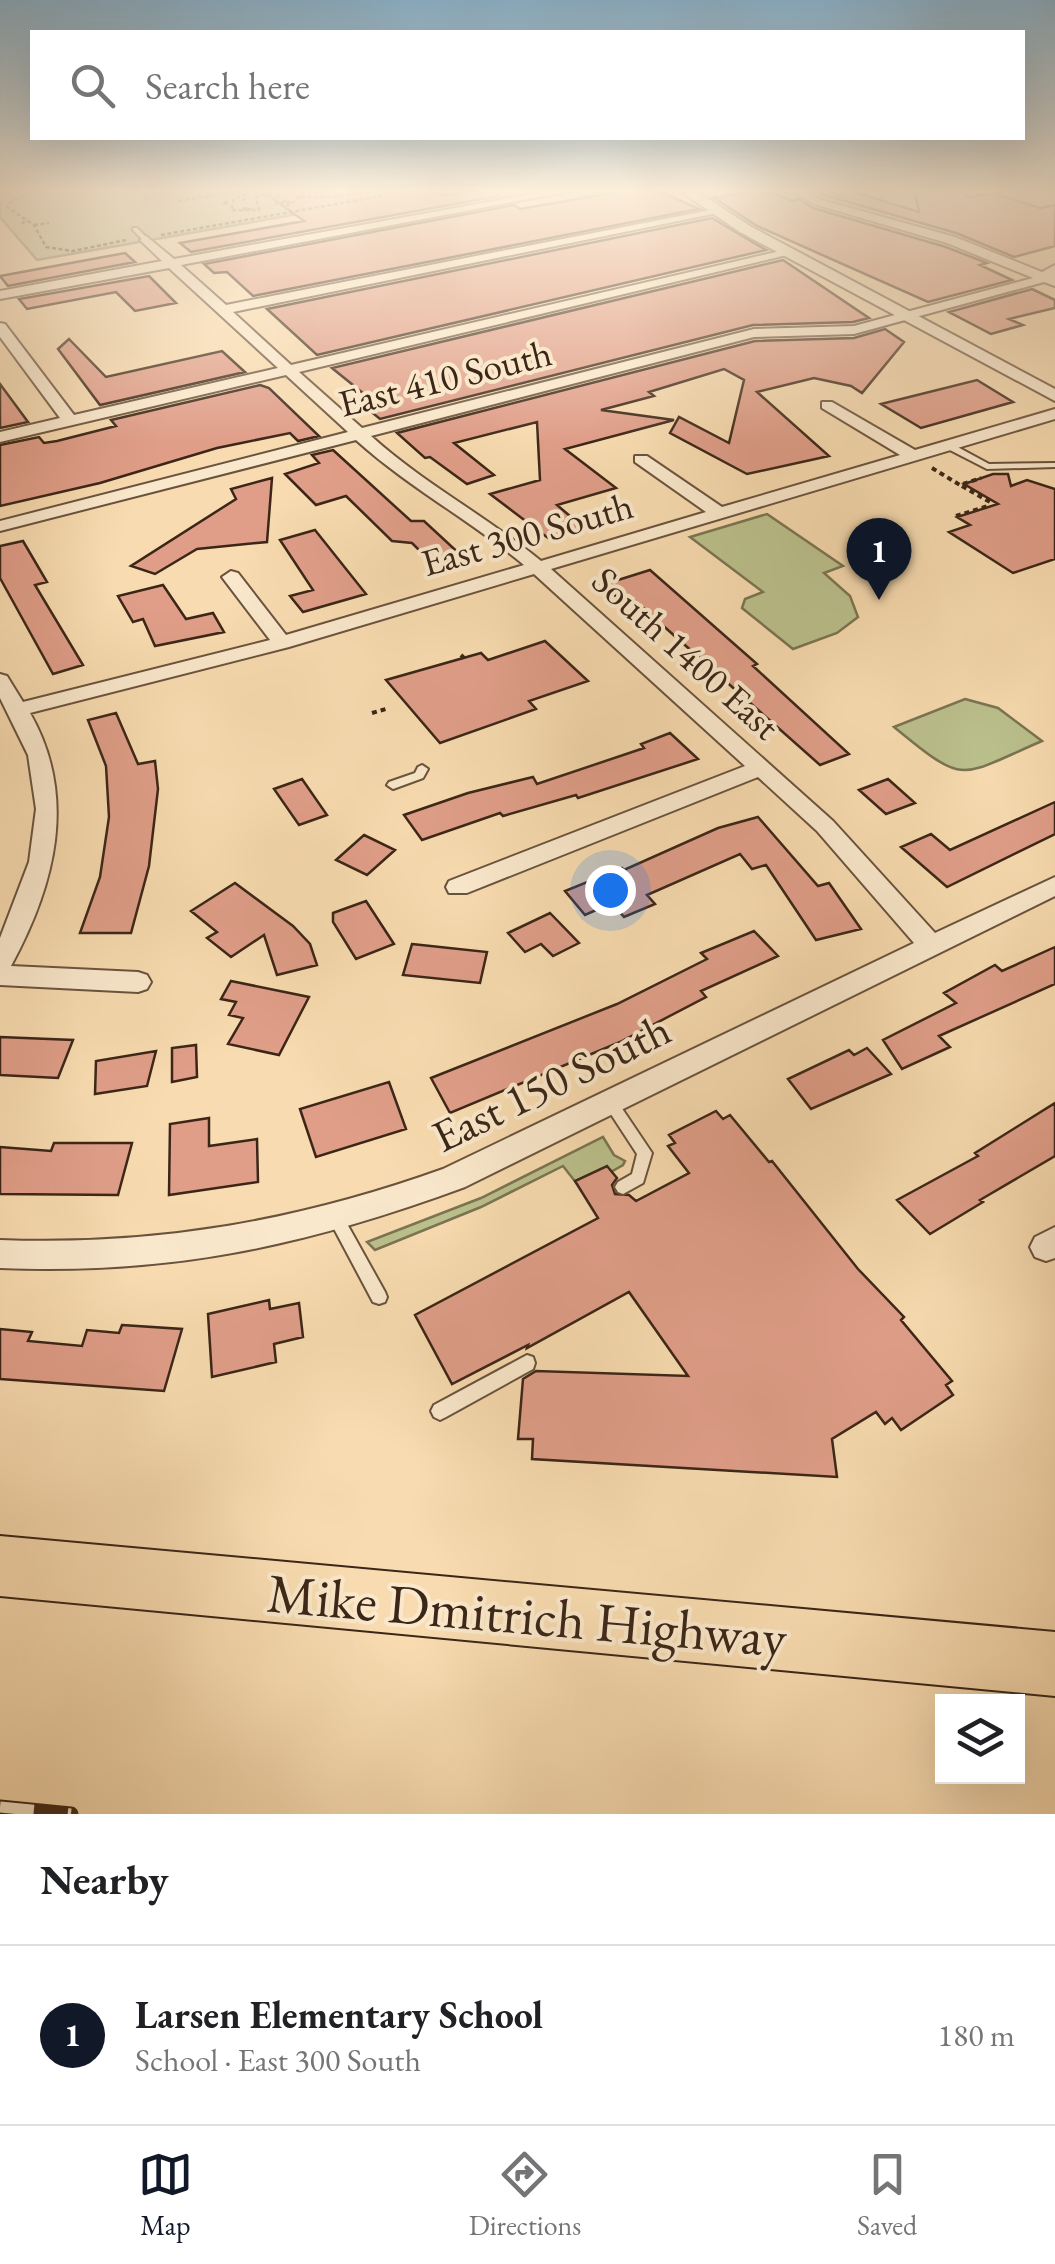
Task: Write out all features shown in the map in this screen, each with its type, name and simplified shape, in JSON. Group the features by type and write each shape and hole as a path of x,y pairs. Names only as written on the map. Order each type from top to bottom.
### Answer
{"highway":[{"name":"Mike Dmitrich Highway","path":"0,1566 1055,1664"}],"street":[{"path":"0,295 111,274"},
{"name":"South 1400 East","path":"184,274 359,434 416,482 488,526 761,768 825,826 931,945"},
{"path":"223,310 406,274"},
{"path":"0,436 699,274"},
{"path":"828,274 1055,396"},
{"name":"East 410 South","path":"0,526 754,333 844,331 1052,276"},
{"path":"0,327 70,421"},
{"path":"827,406 919,460"},
{"name":"East 300 South","path":"16,710 282,643 919,460 949,446 1055,414"},
{"path":"642,459 722,514"},
{"path":"231,577 282,643"},
{"path":"0,680 38,752 45,780 46,832 34,887 0,962"},
{"path":"458,887 761,768"},
{"name":"East 150 South","path":"0,1254 54,1257 191,1251 336,1218 454,1178 1055,886"},
{"path":"0,975 138,982"}],"lane":[{"path":"949,446 987,467 1055,465"},
{"path":"394,785 419,775 422,769"},
{"path":"610,1102 640,1140 645,1153 638,1178 623,1187"},
{"path":"336,1218 378,1297"},
{"path":"440,1411 527,1363"}],"path":[{"path":"919,460 989,504 956,516"},
{"path":"960,485 983,477 982,472"},
{"path":"372,713 389,708"}],"green space":[{"path":"767,514 843,566 824,573 850,596 858,617 837,633 793,649 742,608 745,599 763,592 690,537"},
{"path":"965,699 998,708 1042,741 978,768 964,770 936,760 894,727"},
{"path":"603,1137 614,1155 625,1161 581,1189 563,1166 481,1207 375,1250 367,1242 481,1198"}],"building":[{"path":"13,274 73,274 8,286 0,276"},
{"path":"229,274 368,274 253,296"},
{"path":"440,274 665,274 317,355 267,309"},
{"path":"726,274 803,274 869,318 853,322 753,325 380,419 363,405 374,402 332,368"},
{"path":"864,274 998,274 1012,280 928,302"},
{"path":"149,276 176,303 135,311 116,292 27,309 19,299"},
{"path":"1032,289 1055,300 1055,308 1009,319 1023,325 991,334 949,312"},
{"path":"885,329 904,342 862,393 851,386 814,378 757,392 829,456 747,474 670,433 679,417 729,443 744,380 724,369 649,392 654,396 601,410 674,420 565,449 616,488 557,505 584,528 548,538 490,494 540,480 537,422 454,443 494,475 467,484 430,457 425,458 397,433 755,341 854,338"},
{"path":"69,339 106,377 222,351 245,372 100,405 58,349"},
{"path":"977,380 1013,402 921,428 881,404"},
{"path":"0,384 28,422 0,428"},
{"path":"260,385 269,388 319,436 298,441 290,433 217,448 100,483 0,506 0,445 39,437 44,443 57,441 116,426 111,420"},
{"path":"333,450 411,521 424,521 464,558 433,564 412,543 392,541 346,496 316,505 285,474 319,463 312,455"},
{"path":"993,474 1008,474 1011,486 1027,480 1055,489 1055,559 1013,573 949,532 970,525 957,517 998,504 964,484"},
{"path":"272,478 267,542 197,549 155,574 131,566 236,499 231,489"},
{"path":"315,530 366,594 303,612 290,596 313,590 280,540"},
{"path":"23,541 47,582 35,585 83,665 53,674 0,578 0,546"},
{"path":"650,570 757,664 753,666 849,754 820,765 633,599 623,602 602,585"},
{"path":"163,585 186,619 213,613 224,632 155,646 143,619 133,622 118,596"},
{"path":"545,641 588,681 529,701 536,709 440,743 386,680 481,653 488,660"},
{"path":"116,713 138,764 155,761 158,789 149,866 131,933 80,933 100,877 109,817 106,766 88,720"},
{"path":"670,733 698,759 578,798 576,795 503,816 500,813 422,840 404,815 468,793 533,777 537,784 644,748 641,744"},
{"path":"302,779 327,815 299,825 274,789"},
{"path":"888,779 915,803 886,814 859,790"},
{"path":"1055,802 1055,834 947,887 901,847 931,834 950,850"},
{"path":"758,817 818,886 829,883 861,929 816,940 766,865 752,869 740,854 647,895 655,904 624,917 612,903 585,915 565,891 624,870 718,828"},
{"path":"364,835 395,850 367,875 336,860"},
{"path":"235,883 293,926 310,944 317,965 277,975 264,935 231,957 207,938 217,932 191,911"},
{"path":"366,901 394,944 356,959 333,922 333,913"},
{"path":"550,913 579,943 553,956 541,944 525,952 508,933"},
{"path":"754,931 778,956 701,991 706,997 620,1042 450,1113 431,1078 617,1004 707,959 701,953"},
{"path":"412,944 487,952 480,983 403,975"},
{"path":"1055,947 1055,984 939,1036 950,1047 902,1069 883,1040 956,1003 944,993 995,965 1002,971"},
{"path":"231,981 309,997 279,1055 228,1044 243,1018 229,1015 236,1002 221,999"},
{"path":"0,1037 73,1040 58,1078 0,1075"},
{"path":"196,1045 197,1077 172,1082 172,1048"},
{"path":"867,1048 891,1074 811,1109 788,1079 849,1050 854,1055"},
{"path":"156,1051 147,1086 95,1094 96,1061"},
{"path":"389,1082 406,1129 316,1157 300,1109"},
{"path":"1055,1103 1055,1156 980,1200 983,1202 930,1234 897,1200 978,1156 975,1153"},
{"path":"716,1111 723,1119 730,1115 772,1161 858,1269 904,1317 901,1320 952,1381 946,1385 953,1395 901,1430 892,1418 885,1424 876,1412 832,1439 837,1477 532,1459 533,1439 518,1439 523,1379 536,1371 688,1376 629,1292 452,1384 415,1315 598,1218 575,1181 607,1166 617,1178 612,1185 615,1194 629,1195 636,1201 689,1173 668,1146 675,1143 669,1135"},
{"path":"209,1118 209,1146 257,1139 258,1182 169,1195 170,1124"},
{"path":"54,1143 132,1143 118,1195 0,1194 0,1147 51,1151"},
{"path":"269,1300 270,1309 299,1303 303,1337 274,1344 276,1362 212,1377 208,1314"},
{"path":"122,1325 182,1329 164,1391 0,1379 0,1329 32,1332 28,1341 82,1346 87,1330 119,1333"}],"railway":[{"path":"0,1807 71,1814"}],"place":[{"name":"Larsen Elementary School","path":"879,600"}]}
